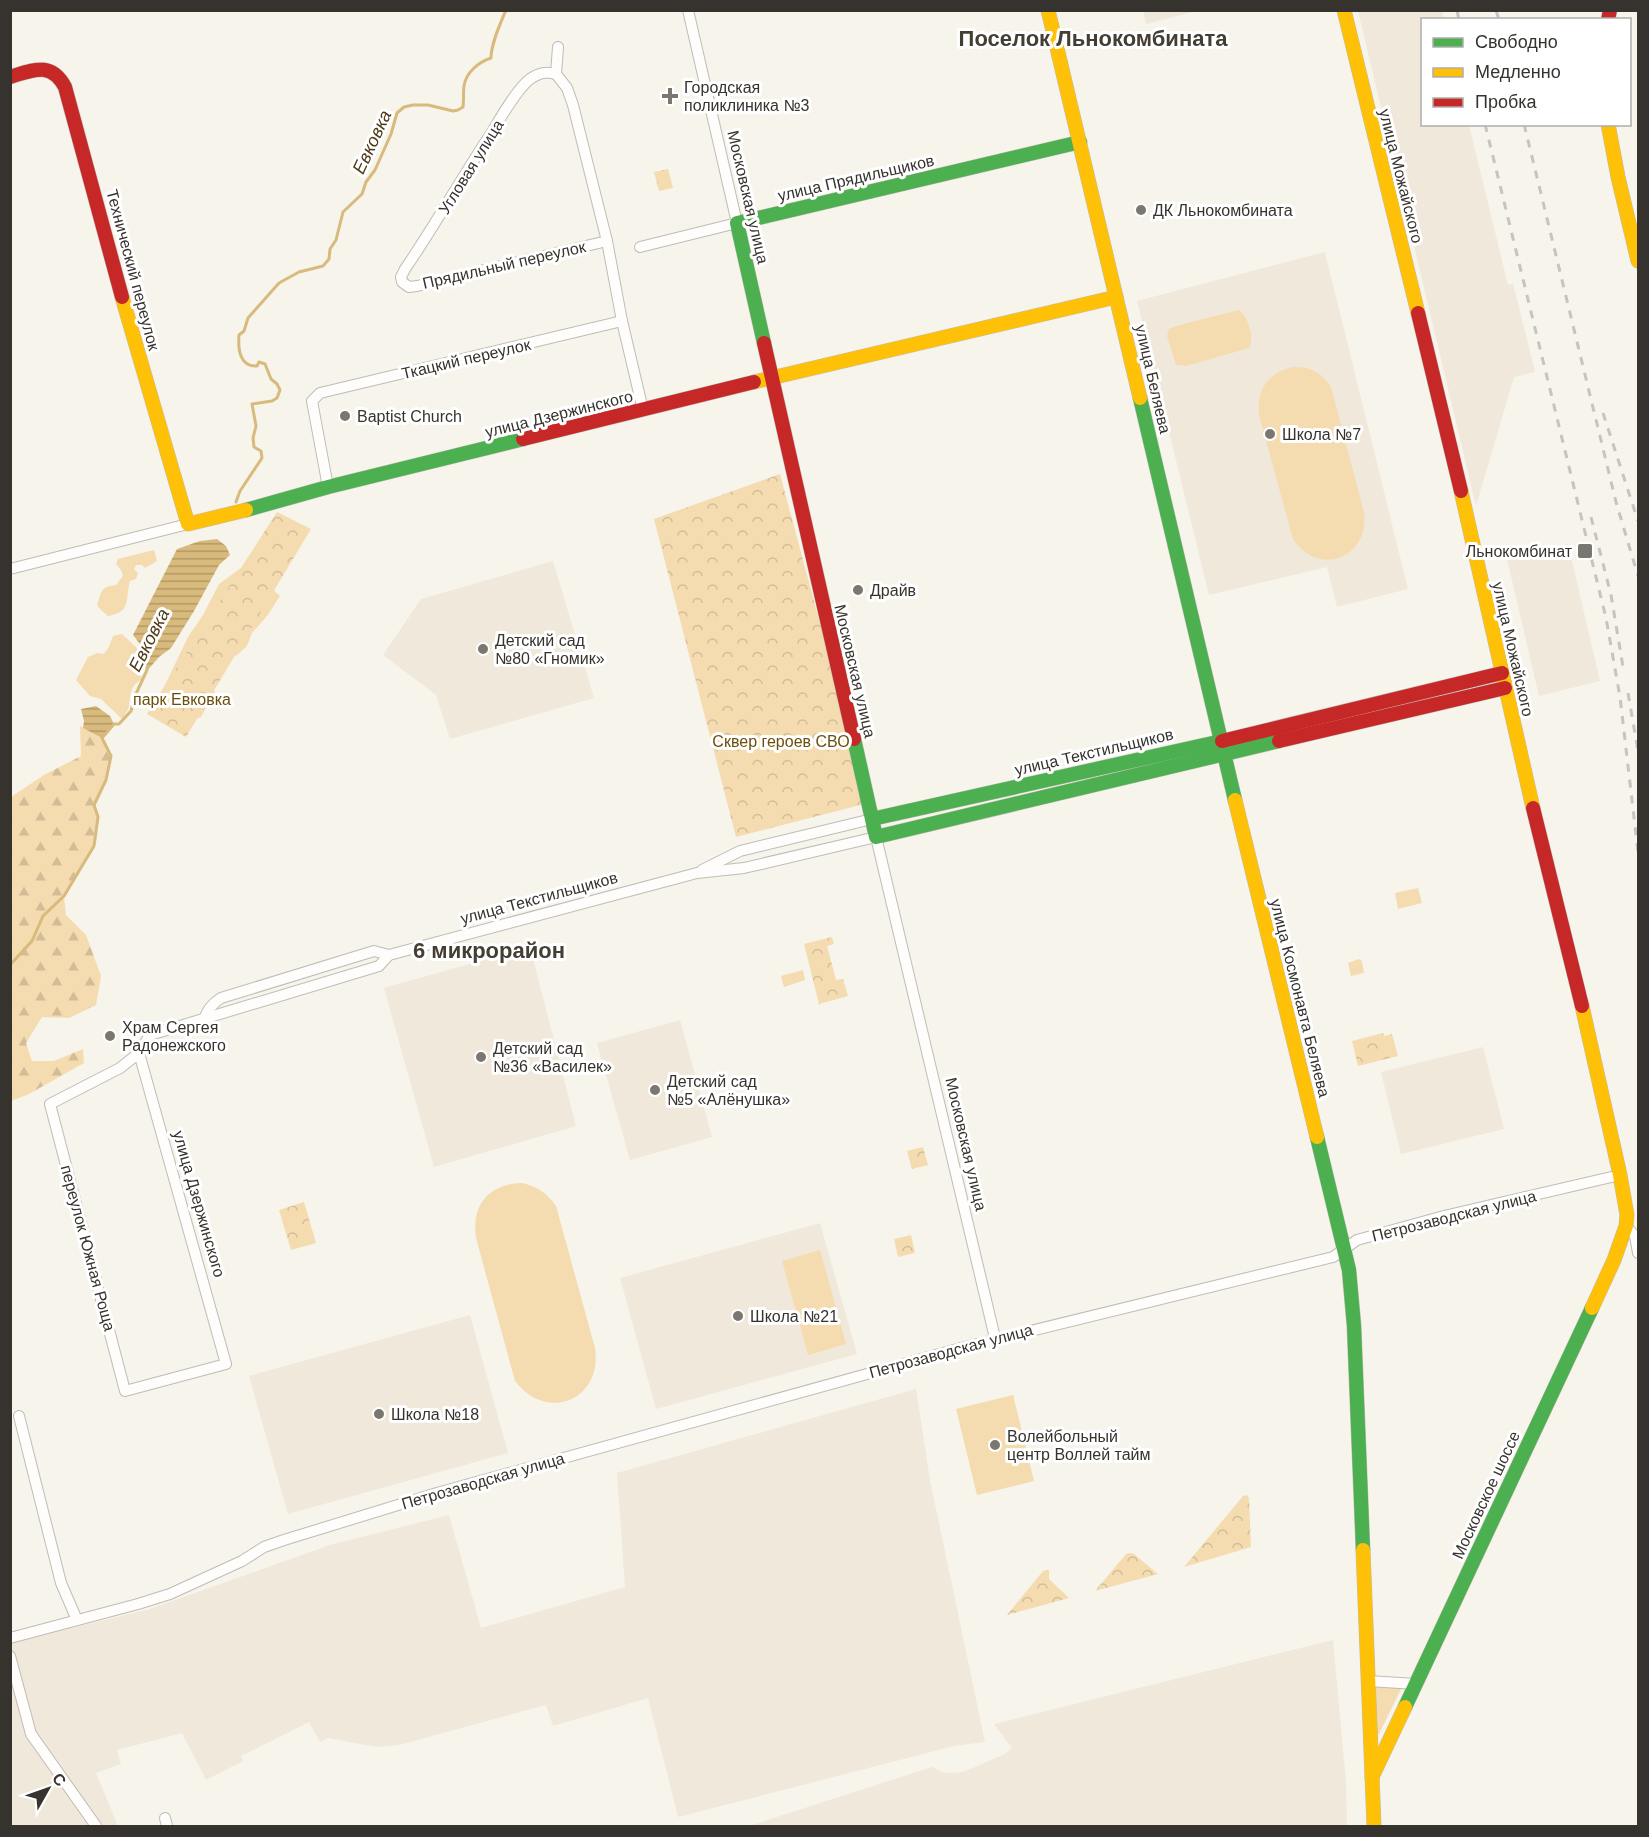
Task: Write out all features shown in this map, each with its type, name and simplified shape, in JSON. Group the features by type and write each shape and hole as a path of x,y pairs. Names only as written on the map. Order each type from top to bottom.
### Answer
{"street":[{"name":"Московская улица","path":"688,10 876,837 995,1338"},
{"name":"улица Беляева","path":"1048,10 1224,755"},
{"name":"улица Можайского","path":"1344,10 1586,1021 1626,1205 1626,1226"},
{"path":"558,47 556,74 560,76 567,88 573,105 607,241 622,321 643,410"},
{"name":"Технический переулок","path":"10,77 48,69 55,71 61,77 65,87 135,345 188,524"},
{"name":"Угловая улица","path":"402,282 401,278 405,269 436,224 468,168 528,80 548,72 556,74"},
{"path":"1608,126 1638,261"},
{"name":"улица Прядильщиков","path":"640,247 1080,142"},
{"name":"Прядильный переулок","path":"402,282 409,287 417,286 607,241"},
{"name":"улица Дзержинского","path":"10,569 222,517 328,487 772,377 1116,297"},
{"name":"Ткацкий переулок","path":"328,487 312,401 320,393 622,321"},
{"name":"улица Текстильщиков","path":"697,873 740,851 1221,741 1502,673"},
{"name":"улица Текстильщиков","path":"139,1053 150,1035 379,966 389,956 697,873 744,868 1505,688"},
{"name":"улица Космонавта Беляева","path":"1224,755 1345,1248"},
{"path":"740,851 744,868"},
{"name":"улица Текстильщиков","path":"204,1019 207,1011 221,998 374,951 389,956"},
{"name":"улица Дзержинского","path":"139,1053 226,1364"},
{"name":"переулок Южная Роща","path":"139,1053 120,1068 50,1104 125,1391 226,1364"},
{"name":"Петрозаводская улица","path":"10,1638 170,1594 242,1561 264,1547 437,1493 995,1338 1333,1257 1357,1240 1444,1216 1620,1175"},
{"path":"1626,1226 1635,1236 1638,1253"},
{"name":"Московское шоссе","path":"1372,1778 1614,1260 1626,1226"},
{"name":"Московское шоссе","path":"1345,1248 1354,1326 1374,1827"},
{"path":"19,1416 61,1583 77,1620"},
{"path":"10,1656 31,1734 96,1827"},
{"path":"1368,1681 1416,1684"}],"shaded area":[{"path":"1143,10 1197,10 1197,11 1146,24"},
{"path":"1358,11 1442,11 1444,18 1421,18 1421,126 1469,126 1508,285 1513,284 1535,372 1514,377 1476,506"},
{"name":"Школа №7","path":"1325,252 1408,589 1337,607 1327,567 1209,595 1137,301"},
{"path":"1568,544 1600,681 1539,696 1507,559"},
{"name":"Детский сад №80 «Гномик»","path":"553,561 594,698 450,739 436,695 383,655 421,599"},
{"name":"Детский сад №36 «Василек»","path":"530,947 576,1126 434,1167 384,988"},
{"name":"Детский сад №5 «Алёнушка»","path":"680,1020 712,1137 630,1160 597,1043"},
{"path":"1483,1047 1504,1129 1401,1154 1381,1072"},
{"name":"Школа №21","path":"820,1223 857,1354 656,1409 620,1278"},
{"name":"Школа №18","path":"470,1315 508,1453 288,1514 249,1376"},
{"path":"916,1389 930,1480 985,1742 954,1746 678,1817 648,1698 553,1726 546,1705 399,1745 377,1747 328,1738 320,1742 309,1722 241,1756 243,1761 206,1780 182,1733 117,1750 121,1764 96,1773 118,1826 11,1826 10,1643 150,1609 330,1545 449,1515 481,1628 625,1587 617,1473"},
{"path":"1333,1640 1346,1782 1347,1826 749,1826 932,1767 945,1773 963,1772 1005,1754 1012,1748 994,1724"}],"green space":[{"path":"668,169 673,188 659,191 654,172"},
{"path":"1239,310 1250,328 1249,348 1186,366 1176,365 1167,336 1169,329"},
{"path":"1292,367 1314,371 1331,387 1364,512 1364,528 1359,541 1351,551 1328,560 1316,558 1304,551 1293,539 1259,415 1260,398 1265,384 1276,374"},
{"name":"Сквер героев СВО","path":"780,474 868,803 736,837 654,519"},
{"name":"парк Евковка","path":"277,512 311,529 186,737 147,714"},
{"path":"154,550 157,561 145,568 142,565 136,565 134,569 138,573 136,579 130,581 124,608 108,616 97,605 102,590 116,585 123,576 116,564 118,559"},
{"name":"парк Евковка","path":"241,568 261,578 280,596 252,633 247,646 236,656 229,644 207,687 215,691 201,717 187,722 147,714 219,584"},
{"path":"122,634 136,647 144,664 141,677 143,679 133,687 128,709 122,719 101,699 90,696 76,680 88,657 97,653 104,654 113,636"},
{"path":"80,726 102,738 111,756 106,780 94,805 98,817 94,846 64,896 66,915 86,935 101,976 96,1005 69,1018 42,1017 26,1043 32,1061 54,1061 83,1049 84,1063 29,1094 11,1101 11,797 44,775 81,756"},
{"path":"1418,888 1422,903 1398,909 1395,893"},
{"path":"832,937 834,944 827,946 836,980 843,979 848,996 819,1004 804,944"},
{"path":"1359,959 1362,961 1364,973 1351,976 1348,963"},
{"path":"803,970 805,980 784,987 781,976"},
{"path":"1383,1033 1384,1036 1392,1034 1398,1056 1358,1066 1352,1041"},
{"path":"923,1147 928,1165 912,1169 907,1151"},
{"path":"522,1183 542,1191 556,1206 595,1348 595,1366 590,1381 570,1400 556,1403 542,1401 528,1394 515,1381 476,1238 476,1216 485,1199 500,1187"},
{"path":"304,1202 316,1243 291,1250 279,1210"},
{"path":"911,1235 915,1253 898,1257 894,1239"},
{"path":"820,1250 846,1344 808,1355 782,1261"},
{"name":"Волейбольный центр Воллей тайм","path":"1013,1395 1034,1481 977,1495 956,1409"},
{"path":"1247,1495 1251,1547 1184,1567 1243,1496"},
{"path":"1130,1553 1158,1574 1095,1591 1126,1554"},
{"path":"1049,1570 1049,1579 1069,1598 1007,1615 1043,1571"},
{"path":"1374,1685 1402,1687 1379,1734 1376,1734"}],"water":[{"path":"217,539 226,546 230,555 219,565 171,648 159,657 146,672 145,665 149,656 133,635 177,549 200,541"},
{"path":"96,706 110,716 114,724 102,738 83,728 81,709"}],"waterway":[{"name":"Евковка","path":"236,502 240,491 262,458 261,451 254,447 253,438 256,426 252,404 272,401 277,398 280,390 271,379 265,364 259,362 257,366 251,365 246,363 241,356 239,335 244,331 248,318 279,283 299,272 323,266 329,259 330,249 336,240 343,212 362,194 391,134 397,113 404,107 413,105 428,105 453,111 463,107 467,76 474,68 491,58 494,40 506,10"},
{"name":"Евковка","path":"10,965 32,941 43,916 64,896 94,846 98,817 94,805 106,780 111,756 102,738 114,724 119,724 131,711 147,670"}],"railway":[{"path":"1457,10 1459,18"},
{"path":"1496,10 1498,18"},
{"path":"1485,126 1606,618 1620,697 1638,852"},
{"path":"1524,126 1616,502 1638,576"},
{"path":"1603,413 1638,521"},
{"path":"1591,517 1611,595 1624,673"},
{"path":"1628,693 1638,751"}],"traffic: fast":[{"path":"764,343 737,223 1080,142"},
{"path":"1140,398 1235,800"},
{"path":"246,510 328,487 523,439"},
{"path":"854,739 876,837 1279,741"},
{"path":"872,819 1222,741"},
{"path":"1317,1137 1349,1270 1354,1326 1363,1550"},
{"path":"1405,1707 1592,1308"}],"traffic: slow":[{"path":"1048,10 1140,398"},
{"path":"1344,10 1418,313"},
{"path":"1608,126 1638,261"},
{"path":"122,297 188,524 246,510"},
{"path":"754,382 1116,297"},
{"path":"1461,491 1533,808"},
{"path":"1235,800 1317,1137"},
{"path":"1582,1006 1627,1215 1626,1226 1614,1260 1592,1308"},
{"path":"1363,1550 1374,1826"},
{"path":"1372,1777 1405,1707"}],"traffic: jam":[{"path":"1608,18 1610,10"},
{"path":"10,77 34,70 48,71 54,73 65,87 122,297"},
{"path":"1418,313 1461,491"},
{"path":"764,343 854,739"},
{"path":"523,439 754,382"},
{"path":"1222,741 1502,673"},
{"path":"1279,741 1505,688"},
{"path":"1533,808 1582,1006"}],"place":[{"name":"Городская поликлиника №3","path":"670,96"},
{"name":"ДК Льнокомбината","path":"1141,210"},
{"name":"Baptist Church","path":"345,416"},
{"name":"Школа №7","path":"1270,434"},
{"name":"Льнокомбинат","path":"1585,551"},
{"name":"Драйв","path":"858,590"},
{"name":"Детский сад №80 «Гномик»","path":"483,649"},
{"name":"Храм Сергея Радонежского","path":"110,1036"},
{"name":"Детский сад №36 «Василек»","path":"481,1057"},
{"name":"Детский сад №5 «Алёнушка»","path":"655,1090"},
{"name":"Школа №21","path":"738,1316"},
{"name":"Школа №18","path":"379,1414"},
{"name":"Волейбольный центр Воллей тайм","path":"995,1445"}],"district":[{"name":"Поселок Льнокомбината","path":"1093,38"},
{"name":"6 микрорайон","path":"489,950"}]}
